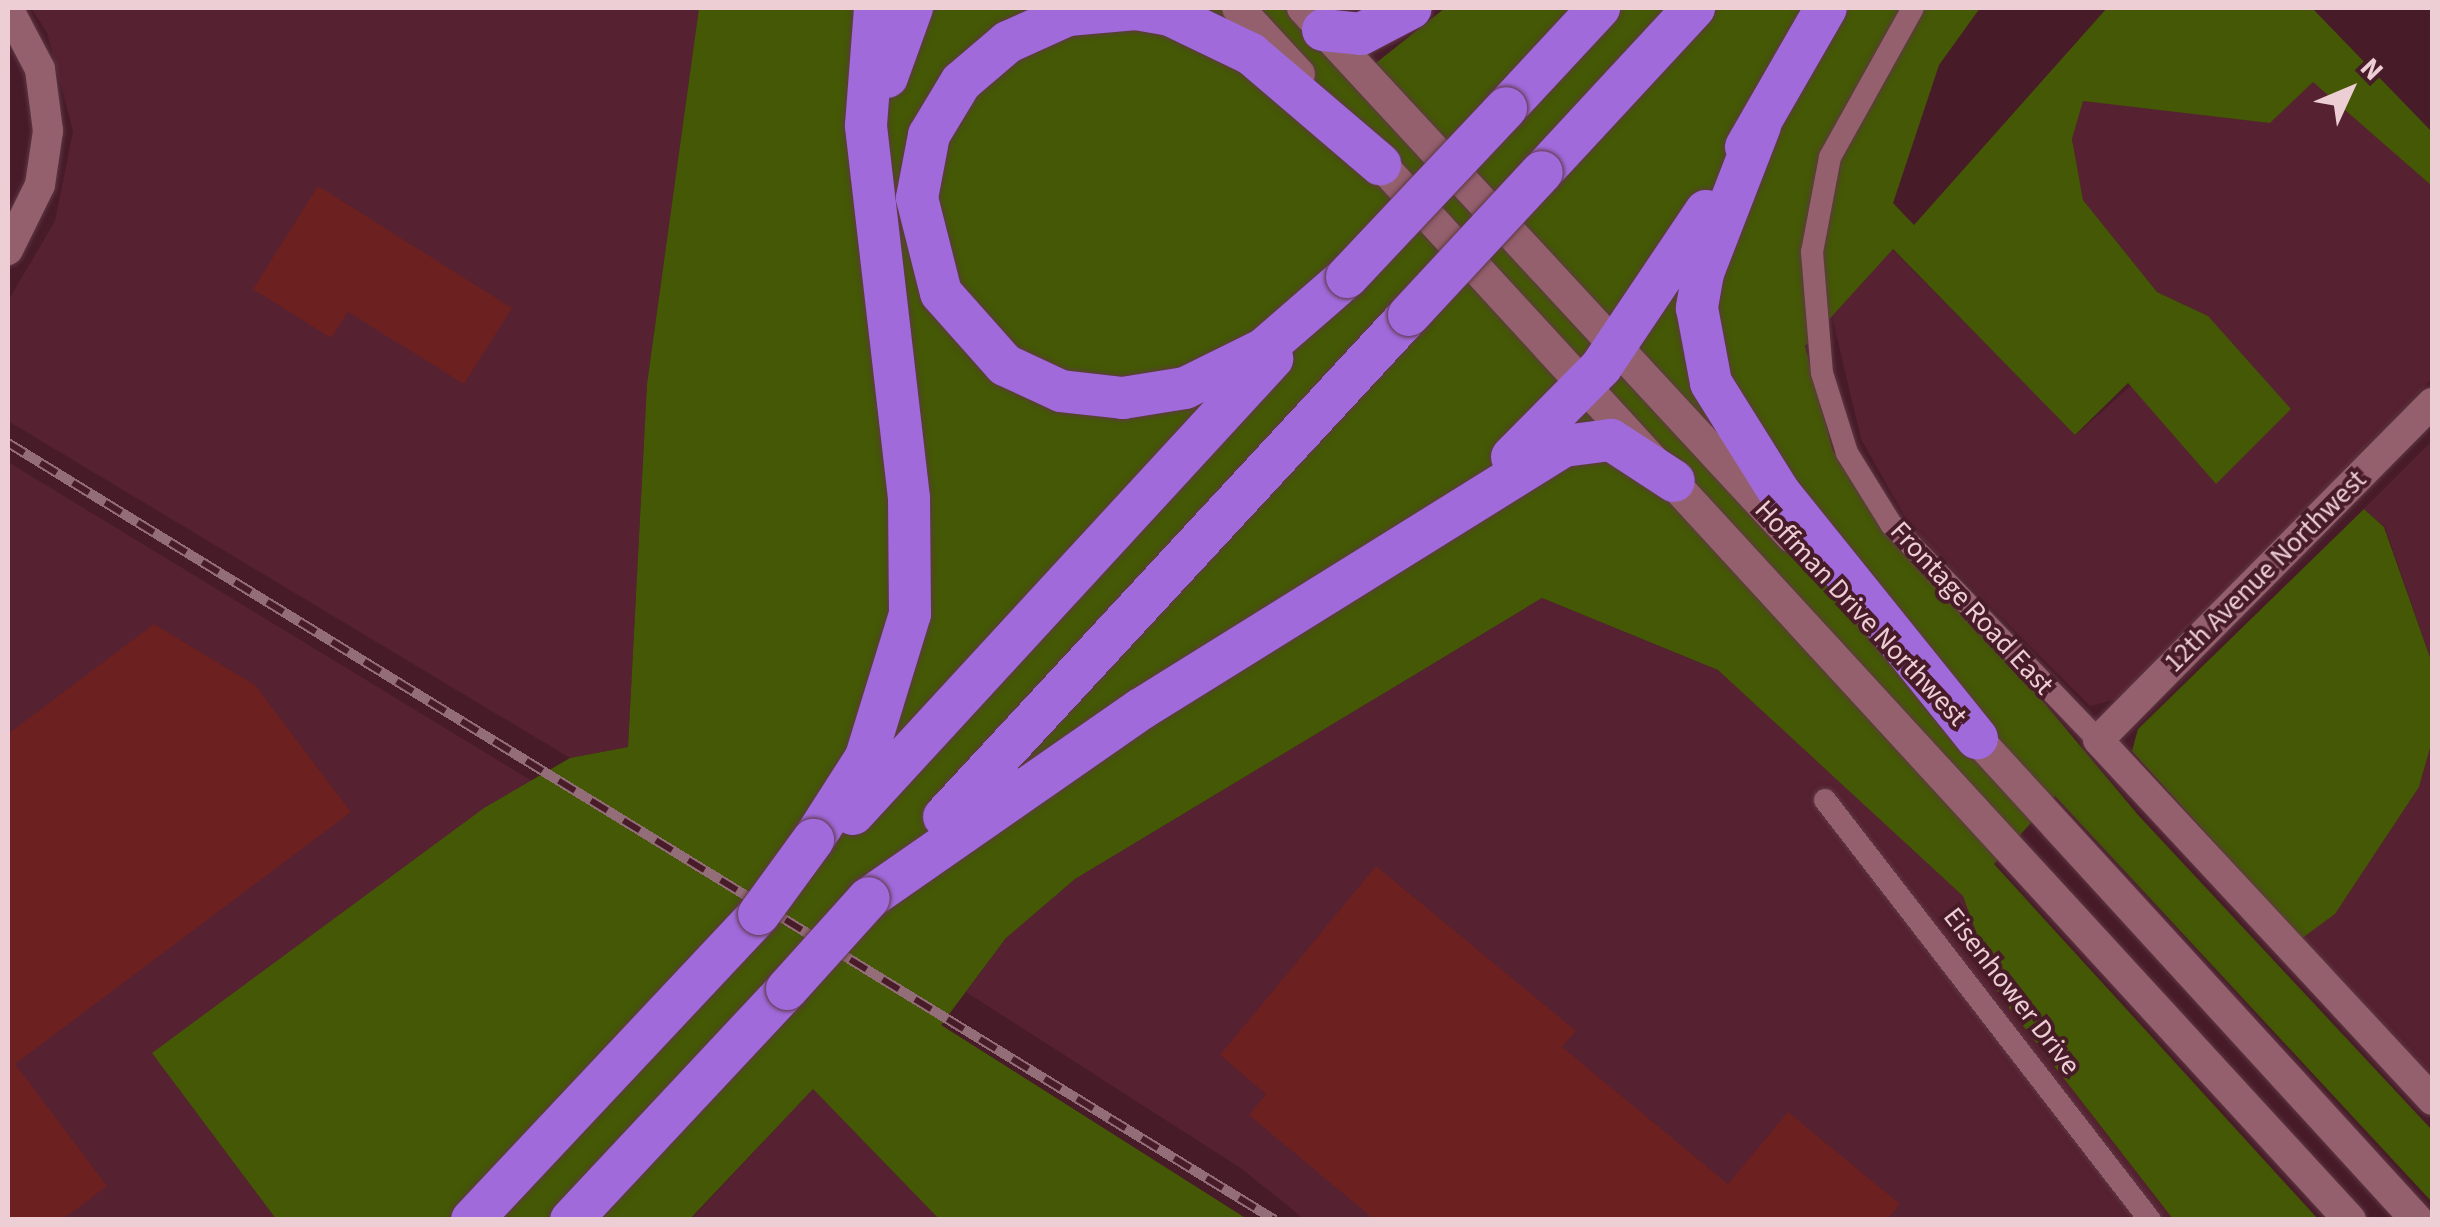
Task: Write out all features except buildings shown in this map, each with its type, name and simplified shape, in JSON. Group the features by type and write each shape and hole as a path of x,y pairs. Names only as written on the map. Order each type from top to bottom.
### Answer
{"highway":[{"path":"816,846 866,757 910,614 909,498 866,126 875,8"},
{"path":"876,225 885,89 912,8"},
{"path":"1313,19 1360,34 1411,8"},
{"path":"472,1220 1599,8"},
{"path":"571,1220 1694,8"},
{"path":"1385,554 1499,468 1585,386 1760,126 1826,8"},
{"path":"1347,277 1264,349 1185,388 1122,398 1062,391 1005,365 941,293 917,198 929,135 961,82 1008,42 1068,15 1136,9 1170,15 1250,54 1380,164"},
{"path":"1760,126 1703,273 1697,308 1711,383 1779,492 1977,738"},
{"path":"869,898 995,804 1385,554 1577,442 1610,440 1674,480"}],"main road":[{"name":"Hoffman Drive Northwest","path":"1238,8 2352,1220"},
{"name":"Hoffman Drive Northwest","path":"1313,19 2418,1220"}],"street":[{"path":"8,8 40,69 48,130 40,185 8,250"},
{"name":"Frontage Road East","path":"1913,8 1830,157 1812,252 1822,373 1847,453 1890,524 2098,740 2432,1100"},
{"name":"12th Avenue Northwest","path":"2098,740 2432,403"},
{"name":"Eisenhower Drive","path":"1825,800 2150,1220"}],"shaded area":[{"path":"31,8 699,8 647,384 628,747 570,758 8,421 8,301 55,221 73,131 47,33"},
{"path":"2313,81 2432,186 2432,379 2122,698 2090,706 1910,526 1861,439 1832,316 1892,249 2076,435 2208,316 2157,292 2083,200 2072,139 2083,100 2184,111"},
{"path":"2432,441 2432,663 2385,527 2364,509"},
{"path":"8,462 532,781 153,1053 276,1219 8,1219"},
{"path":"1542,598 1718,670 1964,896 1999,995 2173,1219 1304,1219 1242,1169 966,992 1006,938 1075,879"},
{"path":"2432,741 2432,1079 2301,939 2335,914 2419,787"},
{"path":"813,1089 939,1219 690,1220"}],"green space":[{"path":"699,8 1329,8 1376,63 1445,8 1980,8 1939,65 1893,203 1914,225 2107,8 2312,8 2432,132 2432,186 2313,82 2270,123 2083,101 2072,139 2083,200 2157,292 2208,316 2291,409 2216,484 2128,383 2075,435 1893,249 1805,346 1833,451 2139,816 2432,1130 2432,1202 2055,796 1994,864 2318,1219 2173,1219 1999,995 1963,896 1718,670 1542,598 1075,879 1006,938 941,1025 1247,1219 939,1219 813,1089 690,1219 276,1219 152,1053 484,808 570,758 628,747 647,384"},
{"path":"2364,509 2384,527 2432,663 2432,741 2419,787 2335,914 2301,939 2132,751 2138,729"}],"railway":[{"path":"8,443 1275,1220"}]}
